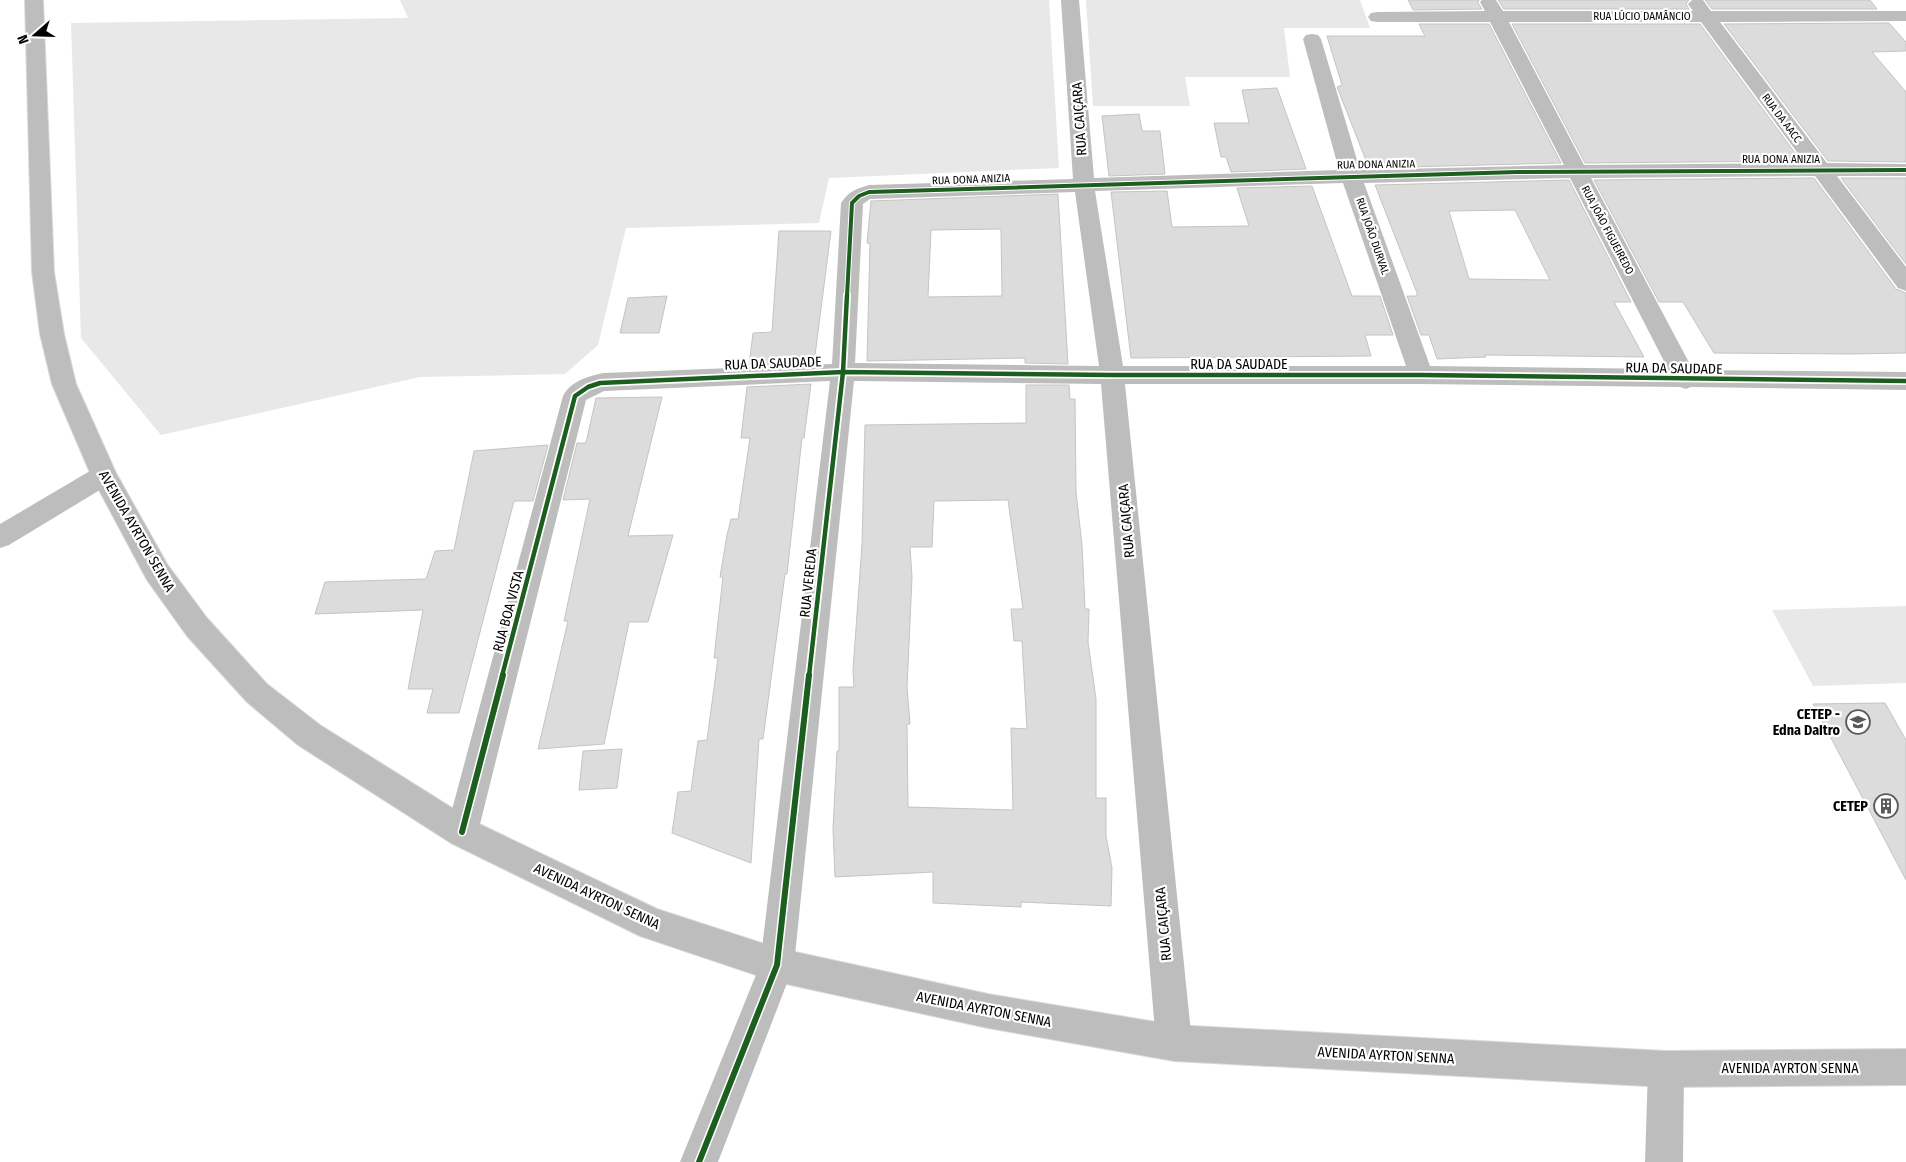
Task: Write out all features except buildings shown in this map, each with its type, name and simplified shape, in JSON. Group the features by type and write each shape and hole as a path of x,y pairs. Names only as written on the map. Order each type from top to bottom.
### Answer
{"street":[{"name":"AVENIDA AYRTON SENNA","path":"34,0 43,272 52,334 64,384 104,475 157,572 196,627 257,693 309,734 462,832 652,924 777,965 988,1011 1174,1043 1666,1069 1906,1067"},
{"name":"RUA CAIÇARA","path":"1070,0 1084,185 1112,375 1174,1043"},
{"path":"1893,0 1906,15"},
{"name":"RUA LÚCIO DAMÂNCIO","path":"1377,17 1492,8 1700,8 1906,15"},
{"name":"RUA JOÃO FIGUEIREDO","path":"1492,8 1686,380"},
{"name":"RUA DA AACC","path":"1700,8 1906,284"},
{"name":"RUA JOÃO DURVAL","path":"1312,39 1351,175 1421,375"},
{"name":"RUA DONA ANIZIA","path":"852,203 860,194 869,192 1351,175 1577,170 1906,170"},
{"name":"RUA VEREDA","path":"699,1162 777,965 843,372 852,203"},
{"name":"RUA DA SAUDADE","path":"575,396 582,389 604,382 843,372 1112,375 1421,375 1686,380 1906,381"},
{"name":"RUA BOA VISTA","path":"462,832 575,396"},
{"path":"0,537 104,475"},
{"path":"1664,1162 1666,1069"}],"shaded area":[{"path":"400,0 1049,0 1059,168 829,178 819,223 626,228 598,345 565,374 420,377 161,435 81,338 71,23 408,18"},
{"path":"1086,0 1360,0 1370,28 1284,28 1290,77 1185,77 1190,106 1093,106"},
{"path":"1906,606 1906,683 1813,686 1772,610"}],"cycle path":[{"path":"699,1162 777,965 843,372 852,203 857,197 869,192 1388,175 1647,170 1906,170"},
{"path":"462,832 575,396 596,384 604,382 843,372 1112,375 1421,375 1906,381"}],"place":[{"name":"CETEP - Edna DaItro","path":"1858,722"},
{"name":"CETEP","path":"1886,806"}]}
